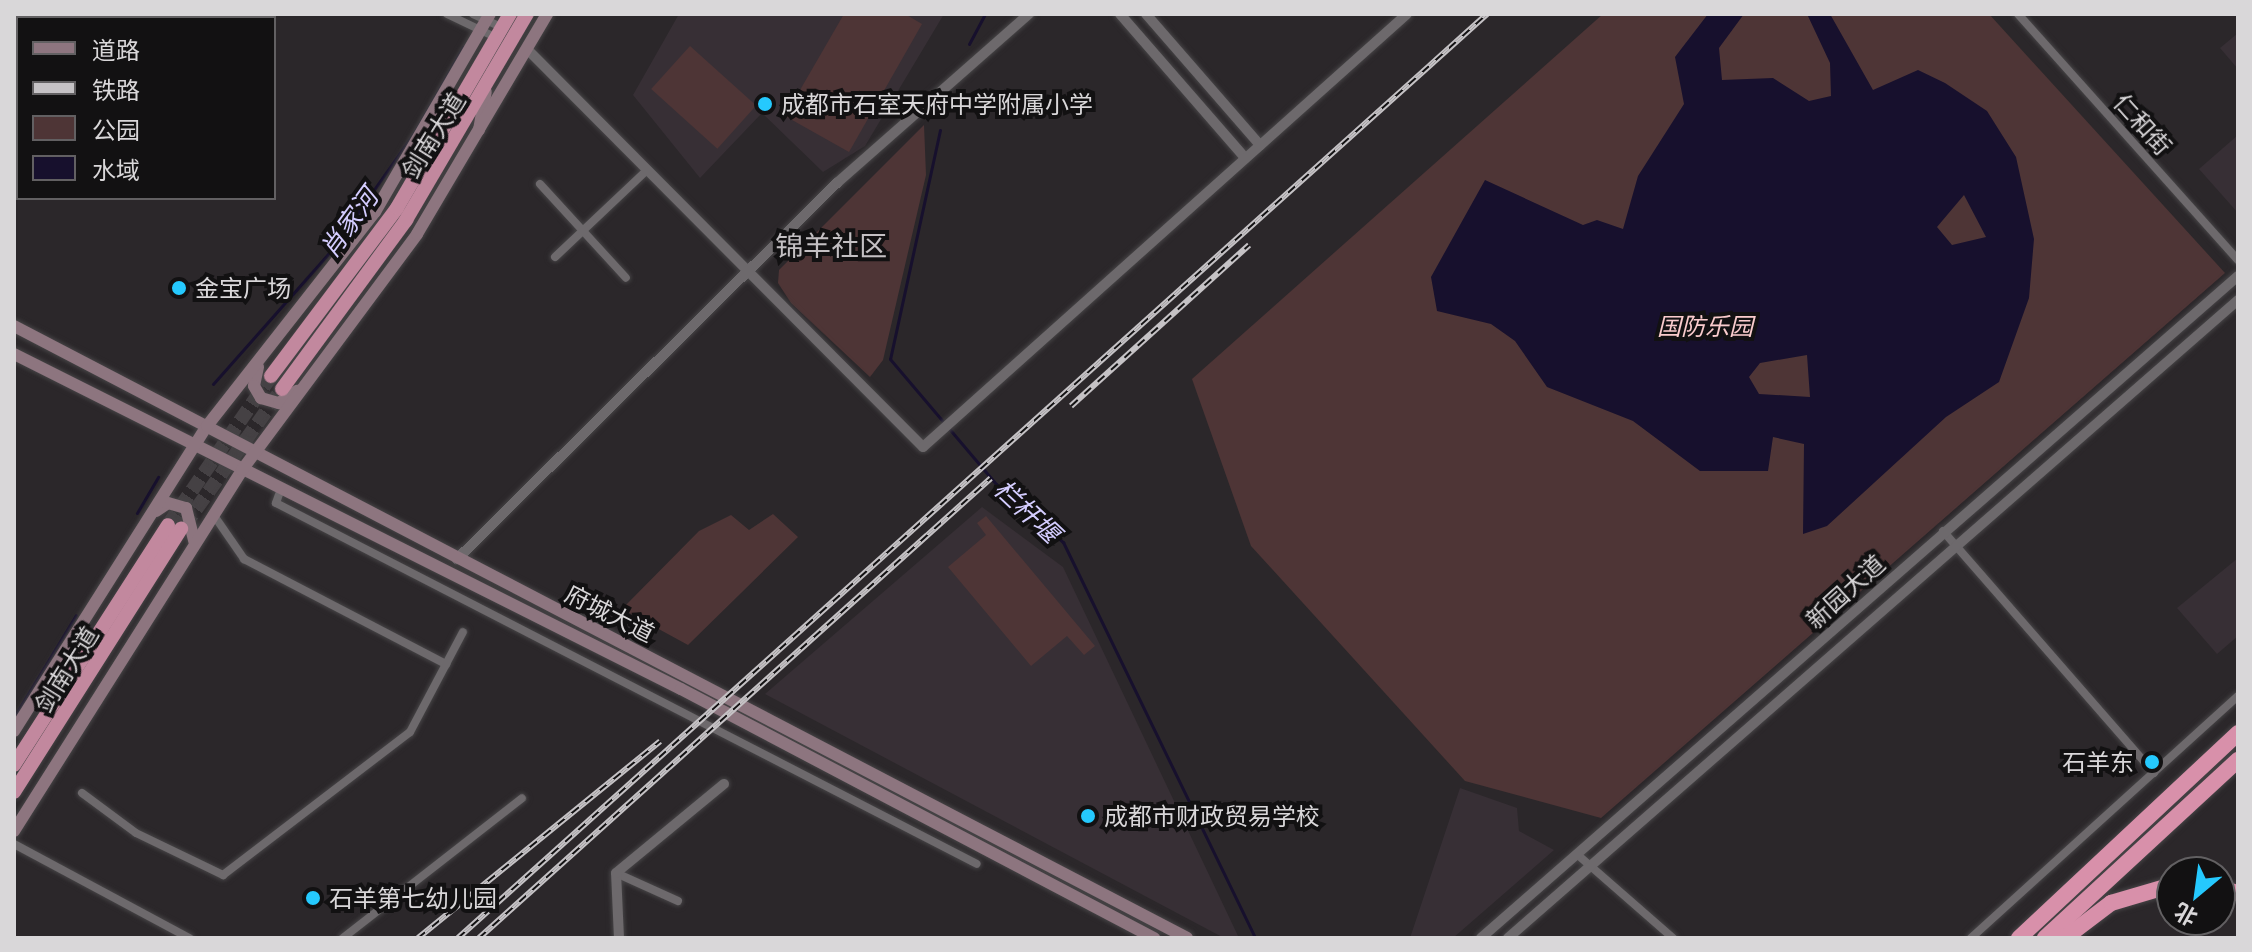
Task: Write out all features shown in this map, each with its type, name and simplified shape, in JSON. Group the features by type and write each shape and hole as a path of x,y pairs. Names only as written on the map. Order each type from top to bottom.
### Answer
{"highway":[{"name":"剑南大道","path":"271,376 397,208 469,90 510,14"},
{"name":"剑南大道","path":"282,389 406,220 486,92 527,14"},
{"name":"剑南大道","path":"14,765 174,527 14,792"},
{"path":"2019,938 2238,733"},
{"path":"2045,938 2238,760"},
{"path":"2065,938 2111,903 2156,890"}],"main road":[{"path":"14,831 256,449 306,384 477,141 547,14"},
{"path":"14,731 207,426 375,212 430,123 486,21"},
{"path":"430,123 469,90"},
{"path":"477,141 486,92"},
{"name":"府城大道","path":"14,326 256,449 457,559 1187,938"},
{"name":"府城大道","path":"14,354 1154,938"},
{"path":"265,354 254,386 261,398 279,403 306,384"},
{"path":"148,519 168,503 186,508 195,522 194,544"}],"street":[{"path":"447,14 486,21"},
{"path":"473,14 500,33"},
{"path":"457,559 745,273 1029,14"},
{"path":"1120,14 1245,158"},
{"path":"1146,14 1260,145"},
{"path":"528,50 745,273 923,447 1407,14"},
{"name":"仁和街","path":"2018,14 2238,260"},
{"path":"555,257 645,172"},
{"path":"540,184 626,278"},
{"name":"新园大道","path":"1481,938 1579,856 1942,530 2238,276"},
{"name":"新园大道","path":"1508,938 1592,868 1953,542 2238,300"},
{"path":"281,489 276,503 977,864"},
{"path":"213,514 244,559 446,664"},
{"path":"1942,530 2154,773"},
{"path":"82,793 136,833 223,875 410,732 463,632"},
{"path":"1971,938 2238,696"},
{"path":"616,873 724,784"},
{"path":"343,938 522,798"},
{"path":"14,844 189,938"},
{"path":"1579,856 1673,938"},
{"path":"616,873 678,901"},
{"path":"616,873 619,938"}],"shaded area":[{"name":"成都市石室天府中学附属小学","path":"679,14 944,14 865,146 823,172 762,113 700,178 633,95"},
{"path":"2238,33 2238,69 2220,48"},
{"path":"2238,135 2238,213 2199,169"},
{"name":"成都市财政贸易学校","path":"982,507 1063,567 1239,938 1224,938 765,694"},
{"path":"2238,558 2238,636 2217,654 2177,608"},
{"path":"1460,788 1517,808 1519,831 1554,850 1453,938 1410,938"}],"green space":[{"path":"844,14 905,14 922,24 849,152 785,116"},
{"name":"国防乐园","path":"1603,14 1989,14 2225,273 1601,818 1465,781 1251,546 1192,379"},
{"path":"690,46 756,106 717,149 651,89"},
{"path":"924,125 926,175 883,360 870,377 791,303 778,283 779,270"},
{"path":"773,514 798,537 688,645 622,609 699,531 731,515 749,530"},
{"path":"986,516 1095,646 1084,655 1067,636 1031,666 948,567 986,535 977,523"}],"water":[{"path":"1708,14 1744,14 1719,48 1722,80 1773,78 1809,101 1831,96 1830,63 1807,14 1830,14 1873,90 1918,70 1945,83 1987,111 2016,157 2034,239 2029,298 1999,382 1946,417 1827,526 1803,534 1804,444 1773,437 1768,471 1700,471 1633,421 1547,387 1515,341 1491,324 1437,311 1431,277 1485,180 1583,225 1597,220 1623,229 1638,176 1684,104 1675,57","holes":["1964,195 1986,237 1952,245 1937,227","1807,355 1810,397 1759,394 1749,377 1760,363"]}],"waterway":[{"name":"栏杆堰","path":"969,44 985,14"},
{"name":"肖家河","path":"213,384 329,253 414,133 463,47"},
{"name":"栏杆堰","path":"940,130 890,359 996,484 1063,542 1255,938"},
{"name":"肖家河","path":"137,513 158,477"},
{"name":"肖家河","path":"14,717 76,615"}],"tunnel":[{"path":"168,525 271,376"},
{"path":"184,526 282,389"}],"railway":[{"path":"458,938 1487,14"},
{"path":"1071,406 1249,245"},
{"path":"479,938 991,478"},
{"path":"418,938 660,741"}],"place":[{"name":"成都市石室天府中学附属小学","path":"765,104"},
{"name":"金宝广场","path":"179,288"},
{"name":"石羊东","path":"2152,762"},
{"name":"成都市财政贸易学校","path":"1088,816"},
{"name":"石羊第七幼儿园","path":"313,898"}],"district":[{"name":"锦羊社区","path":"831,245"}]}
